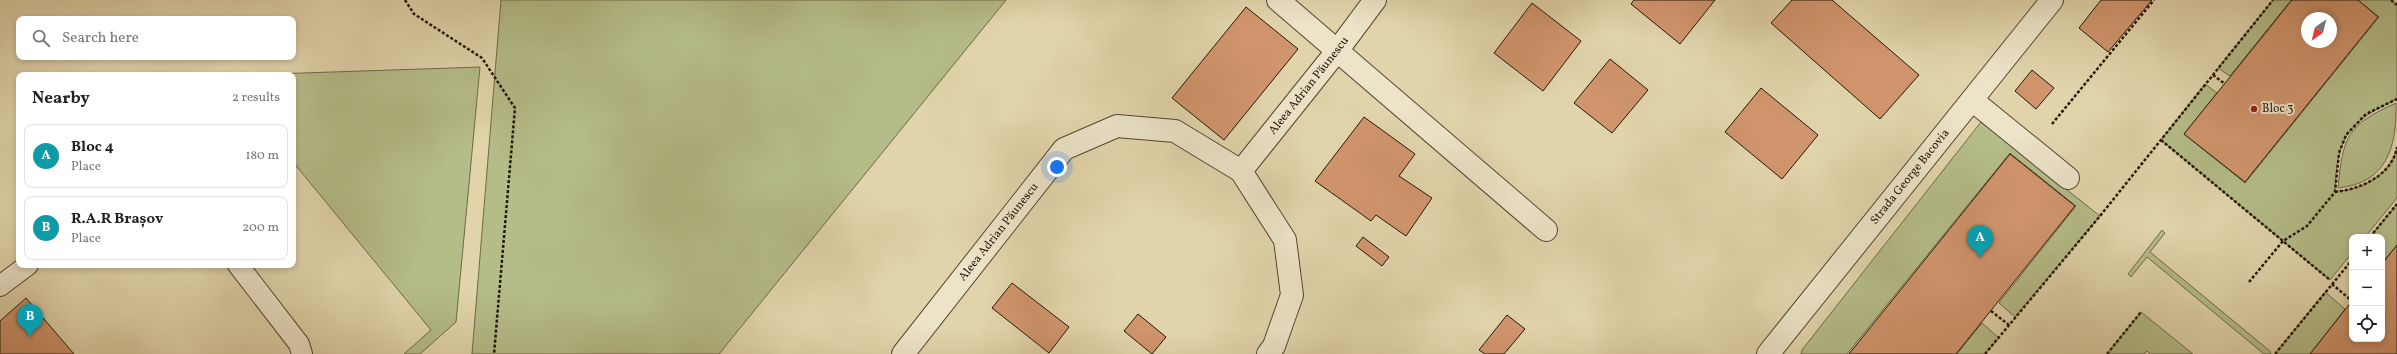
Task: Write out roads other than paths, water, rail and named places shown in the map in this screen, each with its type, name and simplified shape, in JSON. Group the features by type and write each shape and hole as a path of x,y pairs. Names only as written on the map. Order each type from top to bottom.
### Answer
{"street":[{"path":"1278,0 1546,230"},
{"name":"Aleea Adrian Păunescu","path":"1241,171 1338,51 1376,0"},
{"name":"Strada George Bacovia","path":"1768,354 2052,0"},
{"path":"1972,100 2068,178"},
{"name":"Aleea Adrian Păunescu","path":"903,354 1064,149 1117,126 1175,131 1241,171 1285,240 1292,295 1274,346 1268,354"}],"lane":[{"path":"0,286 24,268"},
{"path":"240,268 300,344 302,354"}],"place":[{"name":"Bloc 3","path":"2254,109"},
{"name":"Bloc 4","path":"1980,258"},
{"name":"R.A.R Brașov","path":"30,337"}]}
